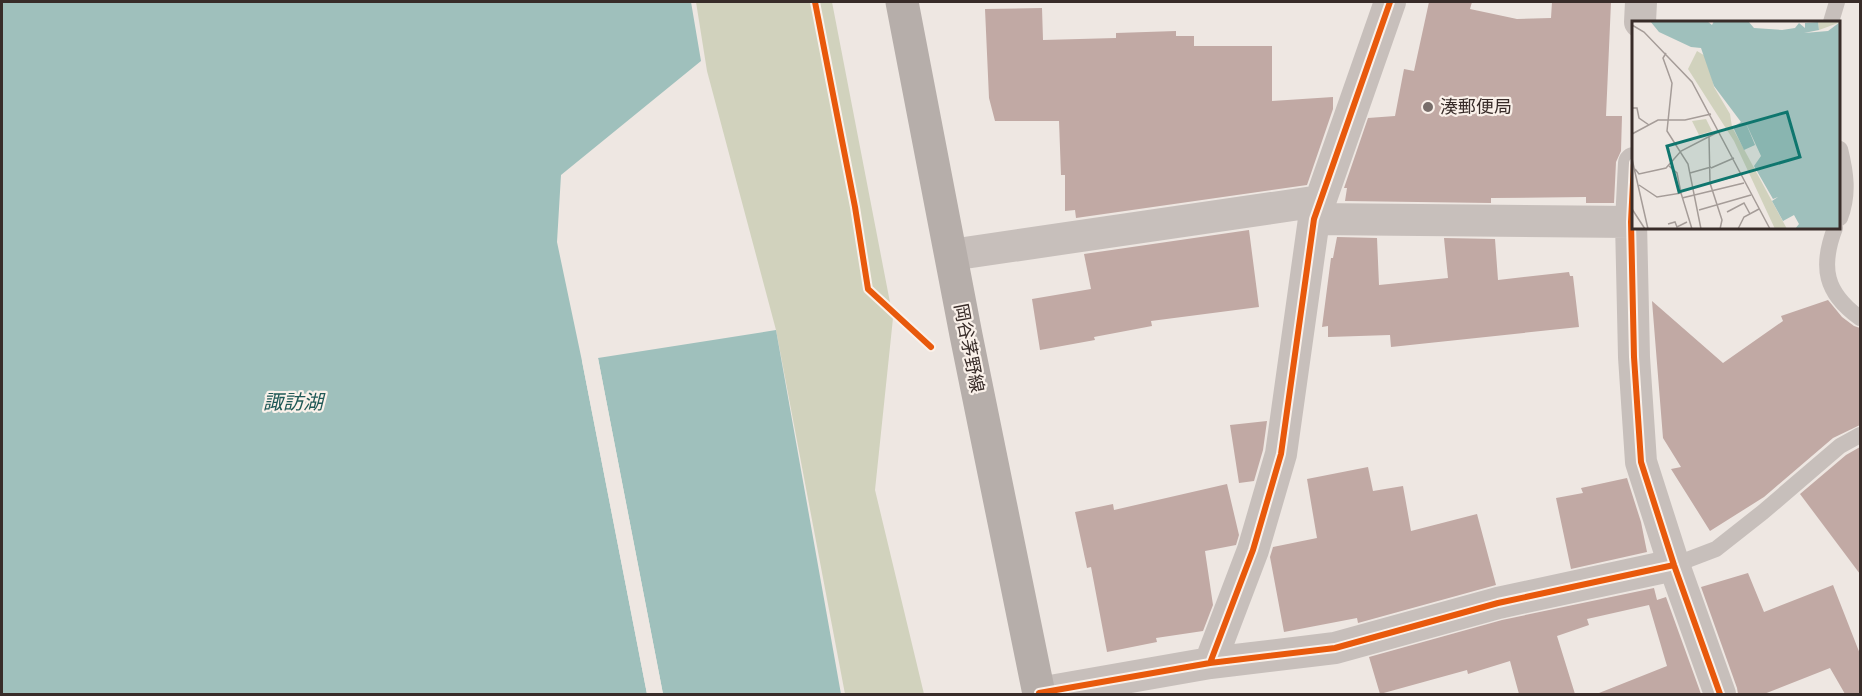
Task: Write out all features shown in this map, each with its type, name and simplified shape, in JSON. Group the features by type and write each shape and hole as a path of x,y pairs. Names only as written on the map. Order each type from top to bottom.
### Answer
{"main road":[{"name":"岡谷茅野線","path":"902,2 1039,694"}],"street":[{"path":"1210,663 1253,550 1281,454 1317,210 1390,2"},
{"path":"1640,21 1641,2"},
{"path":"1632,202 1634,357 1641,462 1674,566 1720,694"},
{"path":"951,255 1317,210 1631,222"},
{"path":"1039,694 1210,663 1335,648 1498,603 1674,566"}],"lane":[{"path":"1831,21 1837,2"},
{"path":"1841,157 1846,176 1844,206 1841,213"},
{"path":"1834,230 1828,246 1826,274 1838,297 1860,318"},
{"path":"1674,566 1716,549 1840,446 1860,435"}],"green space":[{"path":"696,2 832,2 893,318 875,490 924,694 845,694 776,330 707,71"}],"water":[{"name":"諏訪湖","path":"2,2 691,2 701,61 561,175 557,242 647,694 2,694"},
{"path":"776,330 841,694 663,694 598,358"}],"pier":[{"path":"598,358 663,694 660,694 595,359"},
{"path":"585,360 650,694 647,694 582,361"}],"building":[{"path":"1429,2 1472,2 1470,9 1517,19 1551,18 1552,2 1611,2 1606,116 1622,116 1621,151 1616,162 1614,203 1586,203 1586,197 1491,198 1491,203 1345,201 1347,188 1344,188 1368,118 1395,116 1404,69 1414,71"},
{"path":"1042,8 1043,40 1116,38 1116,33 1176,31 1176,36 1194,36 1194,46 1272,46 1272,101 1333,97 1333,109 1307,185 1076,218 1075,210 1065,211 1065,175 1061,175 1059,121 995,121 989,98 985,9"},
{"path":"1249,230 1259,307 1151,321 1152,326 1040,350 1032,299 1091,289 1084,254"},
{"path":"1337,237 1377,238 1379,285 1448,278 1444,238 1495,239 1498,280 1569,272 1570,276 1573,276 1579,327 1391,347 1390,335 1328,337 1328,326 1322,327 1331,258 1333,258"},
{"path":"1828,300 1842,317 1860,328 1860,425 1833,438 1764,497 1710,531 1671,469 1681,467 1663,438 1652,301 1723,363 1783,321 1781,316"},
{"path":"1267,421 1263,450 1254,481 1239,483 1230,425"},
{"path":"1860,447 1860,574 1800,494 1846,455"},
{"path":"1368,467 1373,491 1403,486 1411,531 1477,514 1496,585 1358,623 1357,618 1284,632 1270,557 1273,547 1317,538 1307,479"},
{"path":"1627,478 1641,522 1647,552 1571,569 1556,498 1583,493 1581,488"},
{"path":"1227,484 1239,535 1236,545 1205,551 1213,605 1203,631 1156,638 1157,642 1107,652 1091,567 1087,568 1075,512 1113,504 1114,510"},
{"path":"1748,573 1764,612 1833,585 1860,654 1860,694 1845,694 1830,668 1764,694 1738,694 1701,587"},
{"path":"1654,588 1657,600 1666,597 1701,694 1599,694 1667,666 1649,605 1587,619 1589,625 1557,636 1575,694 1519,694 1510,661 1468,674 1467,670 1380,694 1369,657 1502,620"}],"cycle path":[{"path":"815,2 855,207 868,289 931,347"},
{"path":"1210,663 1253,550 1281,454 1314,219 1390,2"},
{"path":"1632,202 1634,357 1641,462 1674,565 1720,694"},
{"path":"1039,693 1210,663 1335,648 1498,603 1674,565"}],"place":[{"name":"湊郵便局","path":"1428,107"}]}
